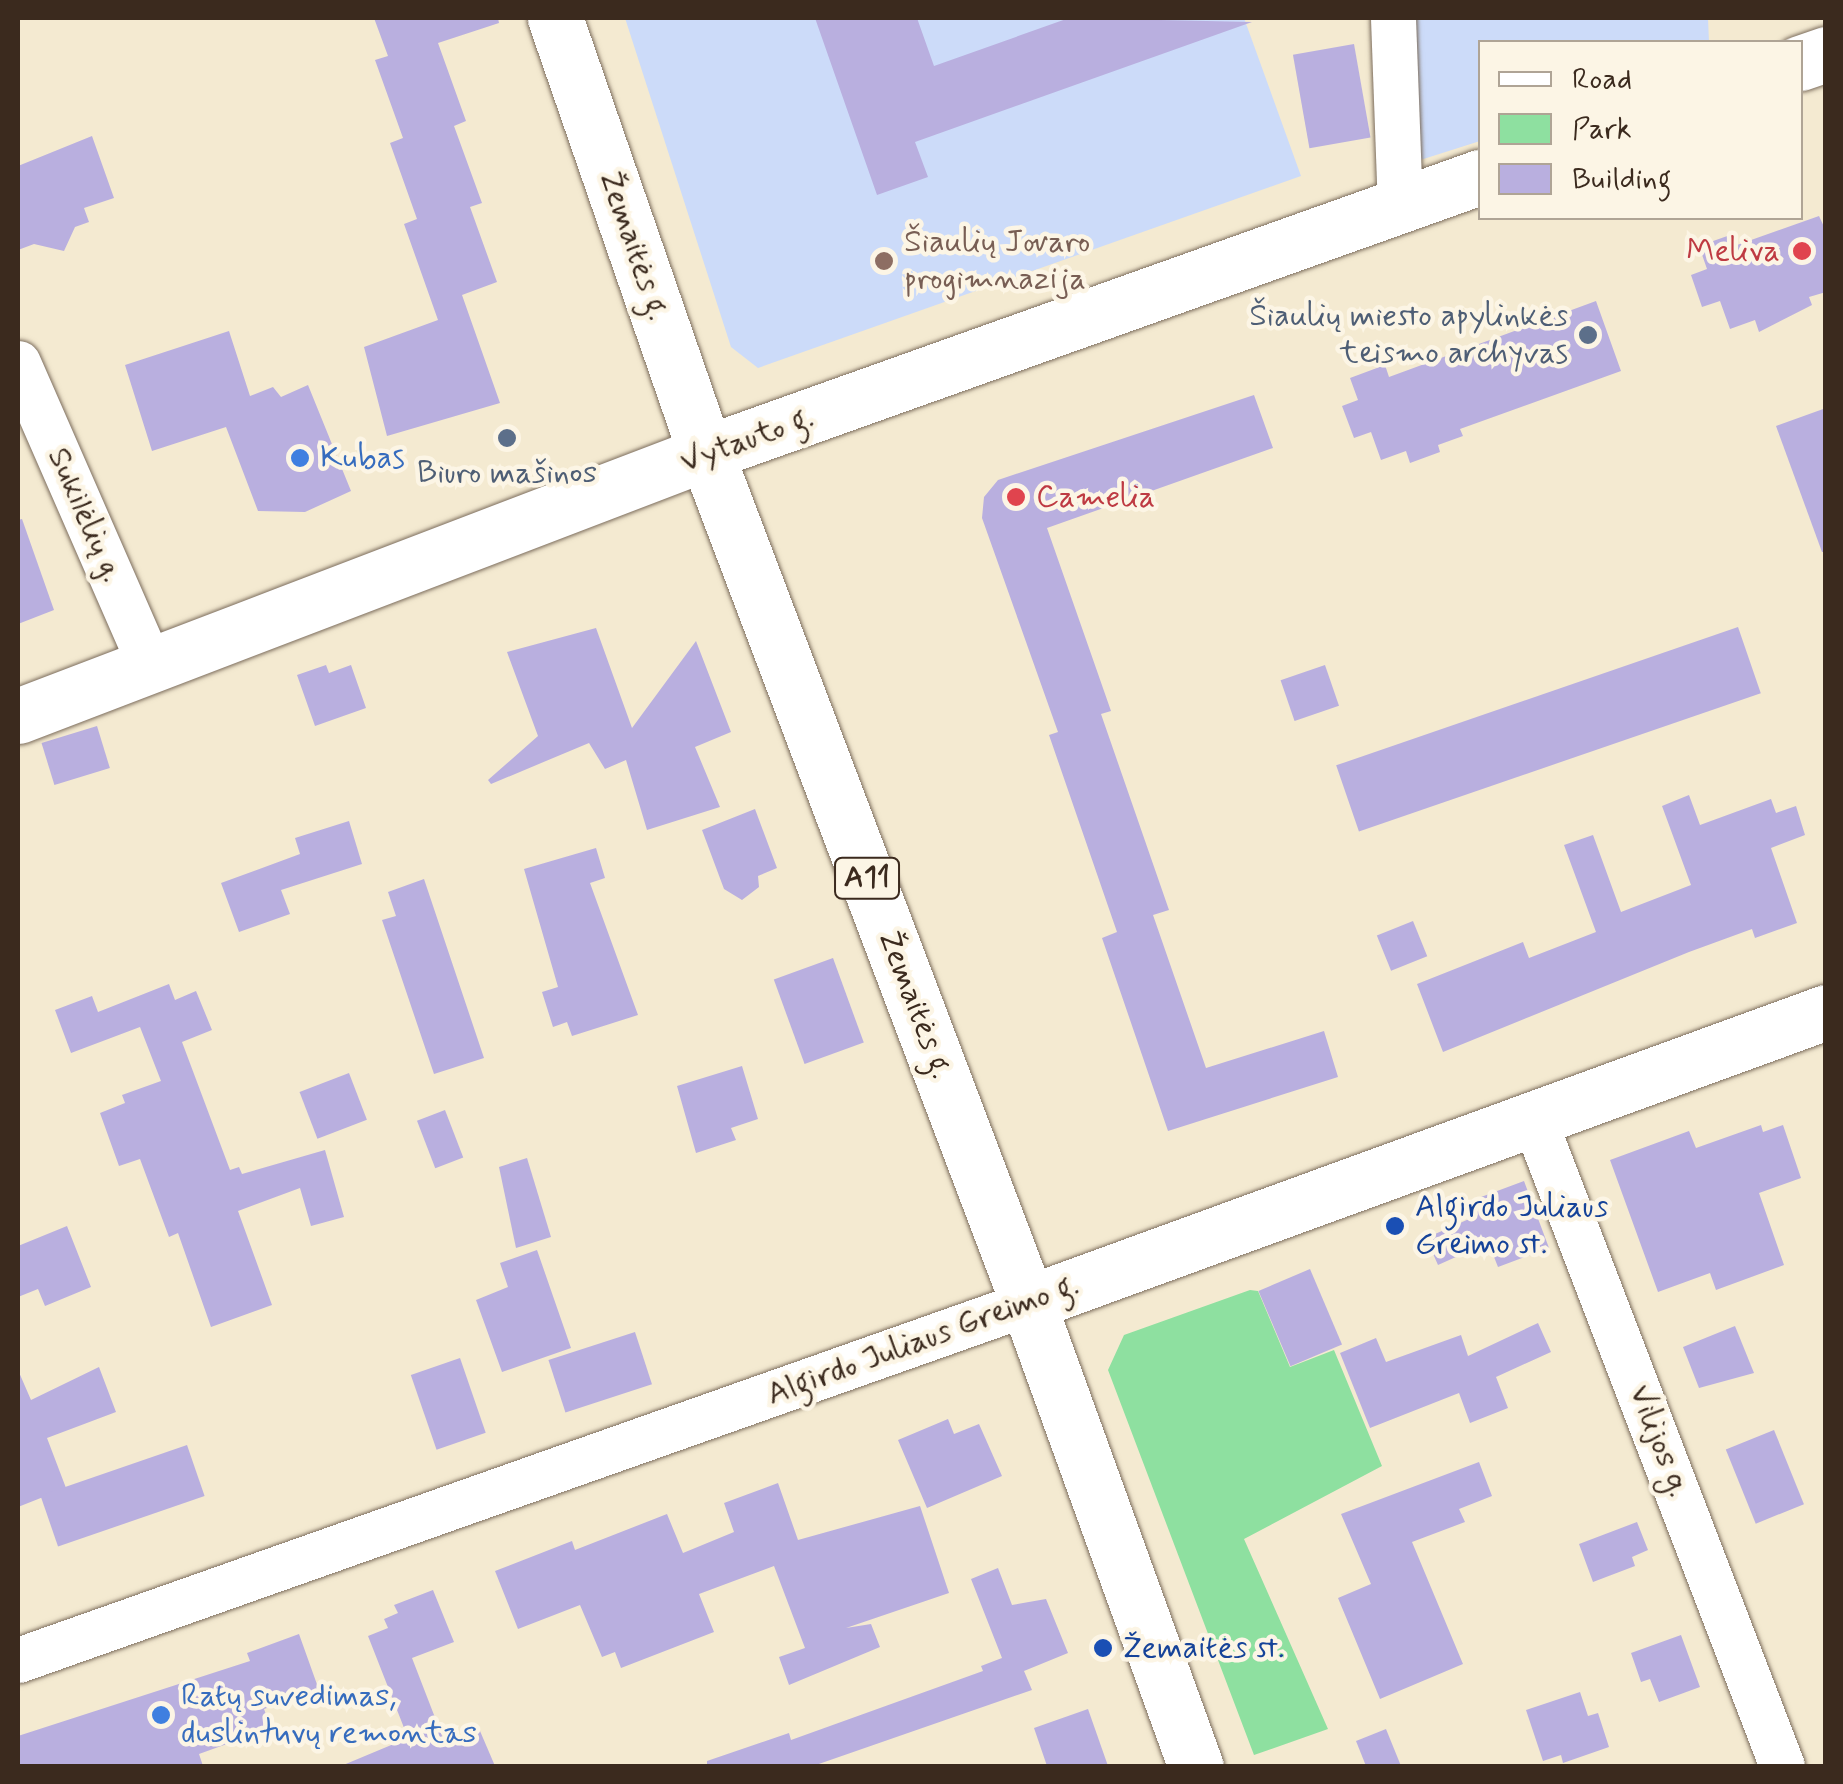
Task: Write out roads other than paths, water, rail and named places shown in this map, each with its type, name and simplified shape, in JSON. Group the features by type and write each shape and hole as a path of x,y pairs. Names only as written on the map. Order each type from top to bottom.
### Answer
{"main road":[{"name":"Žemaitės g.","path":"555,18 706,453 1028,1303 1196,1766"},
{"name":"Vytauto g.","path":"18,716 706,453 1478,178"},
{"name":"Algirdo Juliaus Greimo g.","path":"1028,1303 1826,1012"}],"street":[{"path":"1393,18 1400,206"},
{"name":"Sukilėlių g.","path":"18,362 152,667"},
{"name":"Vilijos g.","path":"1533,1117 1782,1766"},
{"name":"Algirdo Juliaus Greimo g.","path":"18,1660 1028,1303"}],"place":[{"name":"Meliva","path":"1802,251"},
{"name":"Šiaulių Jovaro progimnazija","path":"884,261"},
{"name":"Šiaulių miesto apylinkės teismo archyvas","path":"1588,335"},
{"name":"Biuro mašinos","path":"507,438"},
{"name":"Kubas","path":"300,458"},
{"name":"Camelia","path":"1016,497"},
{"name":"Algirdo Juliaus Greimo st.","path":"1395,1226"},
{"name":"Žemaitės st.","path":"1103,1648"},
{"name":"Ratų suvedimas, duslintuvų remontas","path":"161,1715"}]}
